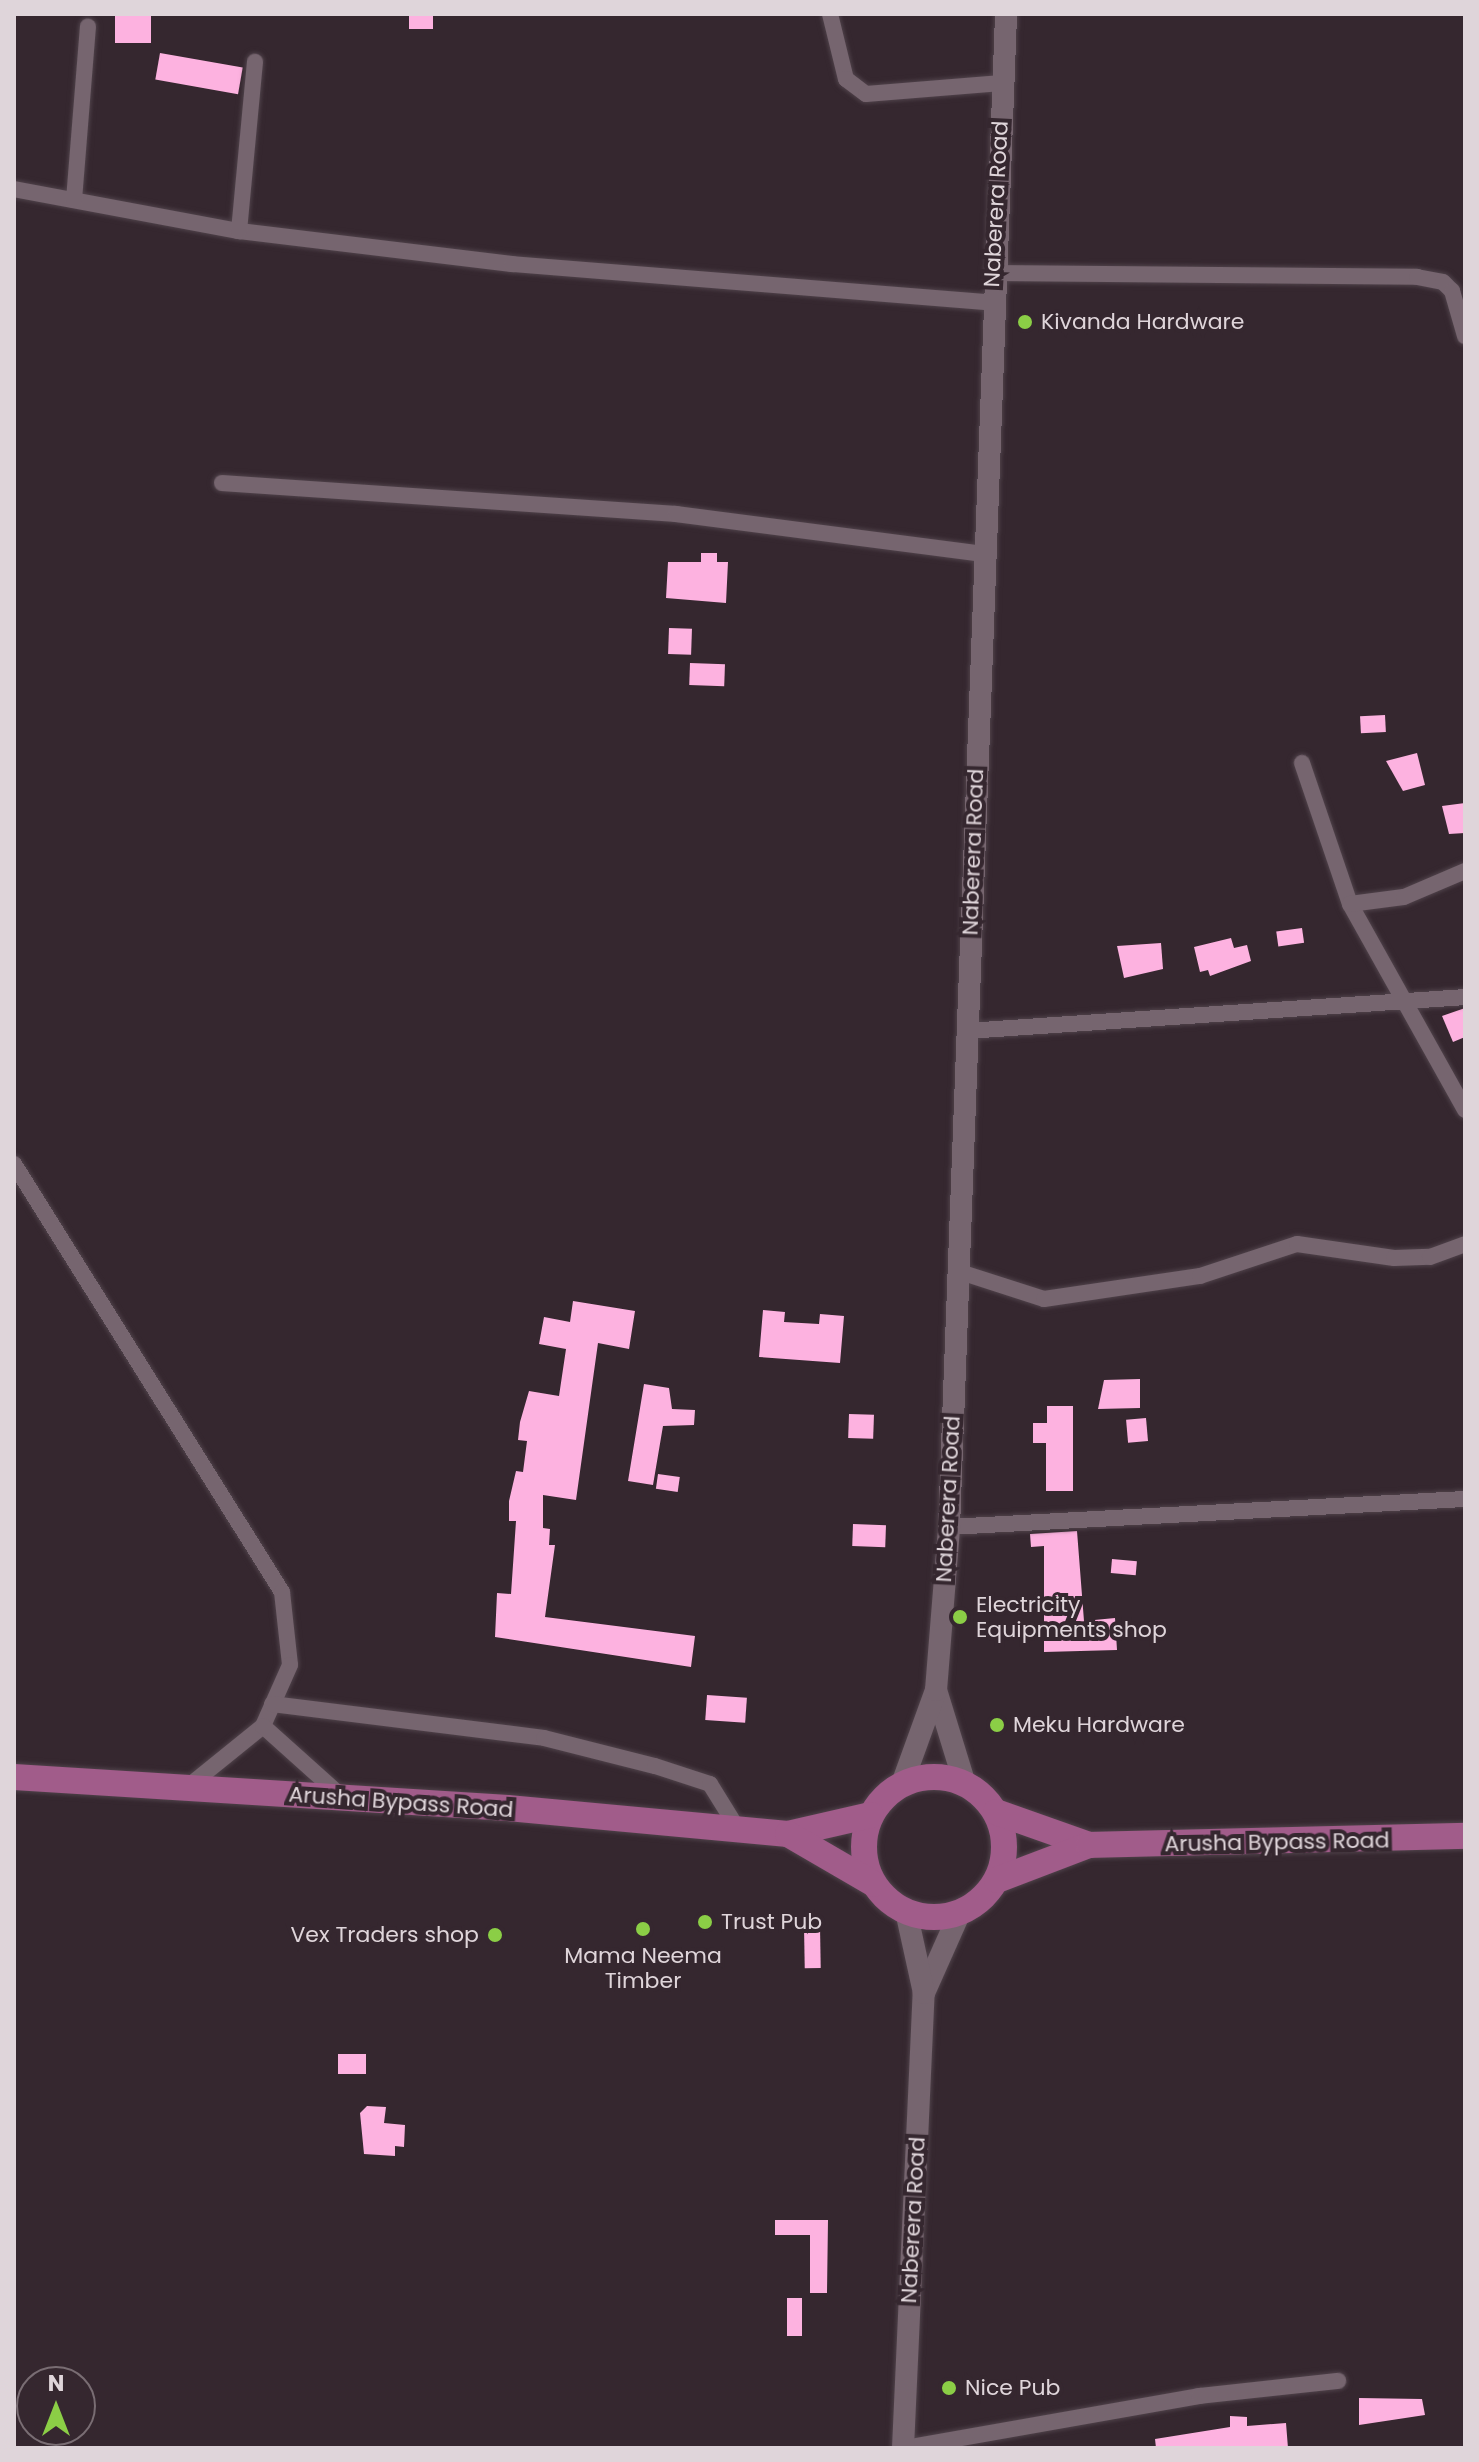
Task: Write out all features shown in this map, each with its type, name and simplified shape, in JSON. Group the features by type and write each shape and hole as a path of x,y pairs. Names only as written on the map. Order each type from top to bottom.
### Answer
{"main road":[{"name":"Arusha Bypass Road","path":"14,1777 189,1786 345,1800 736,1826 788,1834 874,1884 906,1911"},
{"path":"874,1884 864,1838 871,1815 902,1784 944,1777 965,1784"},
{"name":"Arusha Bypass Road","path":"965,1784 996,1812 1089,1845"},
{"path":"996,1812 1004,1858 997,1880"},
{"name":"Arusha Bypass Road","path":"788,1834 871,1815"},
{"name":"Arusha Bypass Road","path":"960,1912 997,1880 1089,1845 1465,1836"},
{"path":"906,1911 924,1917 960,1912"}],"street":[{"path":"830,14 846,79 866,94 1002,83"},
{"name":"Naberera Road","path":"902,1784 936,1690 949,1527 993,273 1006,14"},
{"path":"74,200 88,27"},
{"path":"239,231 255,62"},
{"path":"14,189 239,231 528,265 992,303"},
{"path":"993,273 1417,277 1443,282 1452,291 1465,336"},
{"path":"222,483 676,514 983,554"},
{"path":"1302,763 1350,904 1406,998 1465,1110"},
{"path":"1350,904 1404,897 1465,871"},
{"path":"967,1031 1406,998 1465,997"},
{"path":"14,1164 274,1575 291,1643 290,1665 263,1726 189,1786"},
{"path":"957,1271 1044,1299 1200,1276 1297,1244 1394,1258 1430,1257 1465,1244"},
{"path":"949,1527 1465,1499"},
{"name":"Naberera Road","path":"936,1690 965,1784"},
{"path":"272,1704 544,1738 655,1766 710,1784 736,1826"},
{"path":"263,1726 345,1800"},
{"name":"Naberera Road","path":"904,2448 924,1993 906,1911"},
{"name":"Naberera Road","path":"924,1993 960,1912"},
{"path":"904,2448 1199,2396 1338,2381"}],"building":[{"path":"115,14 151,14 151,43 115,43"},
{"path":"409,14 433,14 433,29 409,29"},
{"path":"160,53 243,68 238,94 155,80"},
{"path":"701,553 717,553 717,562 728,562 726,603 666,598 668,562 701,562"},
{"path":"669,628 692,629 691,655 668,654"},
{"path":"690,663 725,664 724,686 689,685"},
{"path":"1385,715 1386,732 1361,733 1360,716"},
{"path":"1417,753 1425,785 1403,791 1386,761"},
{"path":"1465,803 1465,833 1449,834 1442,806"},
{"path":"1302,928 1304,943 1278,946 1276,932"},
{"path":"1231,938 1234,948 1247,945 1251,961 1210,976 1208,970 1200,972 1194,947"},
{"path":"1161,943 1163,969 1124,978 1117,946"},
{"path":"1465,1008 1465,1037 1453,1042 1442,1016"},
{"path":"573,1301 635,1311 629,1349 598,1343 576,1500 543,1495 543,1528 550,1529 549,1545 555,1545 545,1617 695,1636 691,1667 495,1637 497,1593 511,1594 516,1521 509,1521 509,1501 516,1471 523,1472 527,1441 518,1440 520,1422 529,1391 559,1396 566,1349 539,1344 544,1317 570,1322"},
{"path":"763,1310 785,1312 784,1322 819,1324 820,1314 844,1316 840,1363 759,1357"},
{"path":"1140,1379 1140,1408 1098,1409 1104,1380"},
{"path":"644,1384 669,1388 672,1409 695,1410 694,1425 663,1426 653,1485 628,1481"},
{"path":"1047,1406 1073,1406 1073,1491 1046,1491 1046,1443 1033,1443 1033,1423 1047,1423"},
{"path":"849,1414 874,1415 873,1439 848,1438"},
{"path":"1146,1418 1148,1441 1128,1443 1126,1420"},
{"path":"658,1474 680,1477 678,1492 656,1489"},
{"path":"853,1524 886,1525 885,1547 852,1546"},
{"path":"1077,1531 1084,1621 1115,1618 1117,1650 1044,1652 1044,1546 1031,1547 1030,1534"},
{"path":"1112,1559 1137,1561 1136,1575 1111,1573"},
{"path":"707,1695 747,1698 745,1723 705,1720"},
{"path":"804,1926 820,1926 821,1968 805,1968"},
{"path":"338,2054 366,2054 366,2074 338,2074"},
{"path":"367,2106 386,2107 384,2123 405,2125 404,2147 395,2146 395,2156 364,2154 360,2113"},
{"path":"775,2220 828,2220 827,2293 810,2293 810,2235 775,2235"},
{"path":"787,2298 802,2298 802,2336 787,2336"},
{"path":"1359,2398 1422,2399 1425,2415 1359,2425"},
{"path":"1230,2416 1247,2417 1247,2426 1286,2423 1288,2448 1156,2448 1155,2439 1230,2427"}],"place":[{"name":"Kivanda Hardware","path":"1025,322"},
{"name":"Electricity Equipments shop","path":"960,1617"},
{"name":"Meku Hardware","path":"997,1725"},
{"name":"Trust Pub","path":"705,1922"},
{"name":"Mama Neema Timber","path":"643,1929"},
{"name":"Vex Traders shop","path":"495,1935"},
{"name":"Nice Pub","path":"949,2388"}]}
